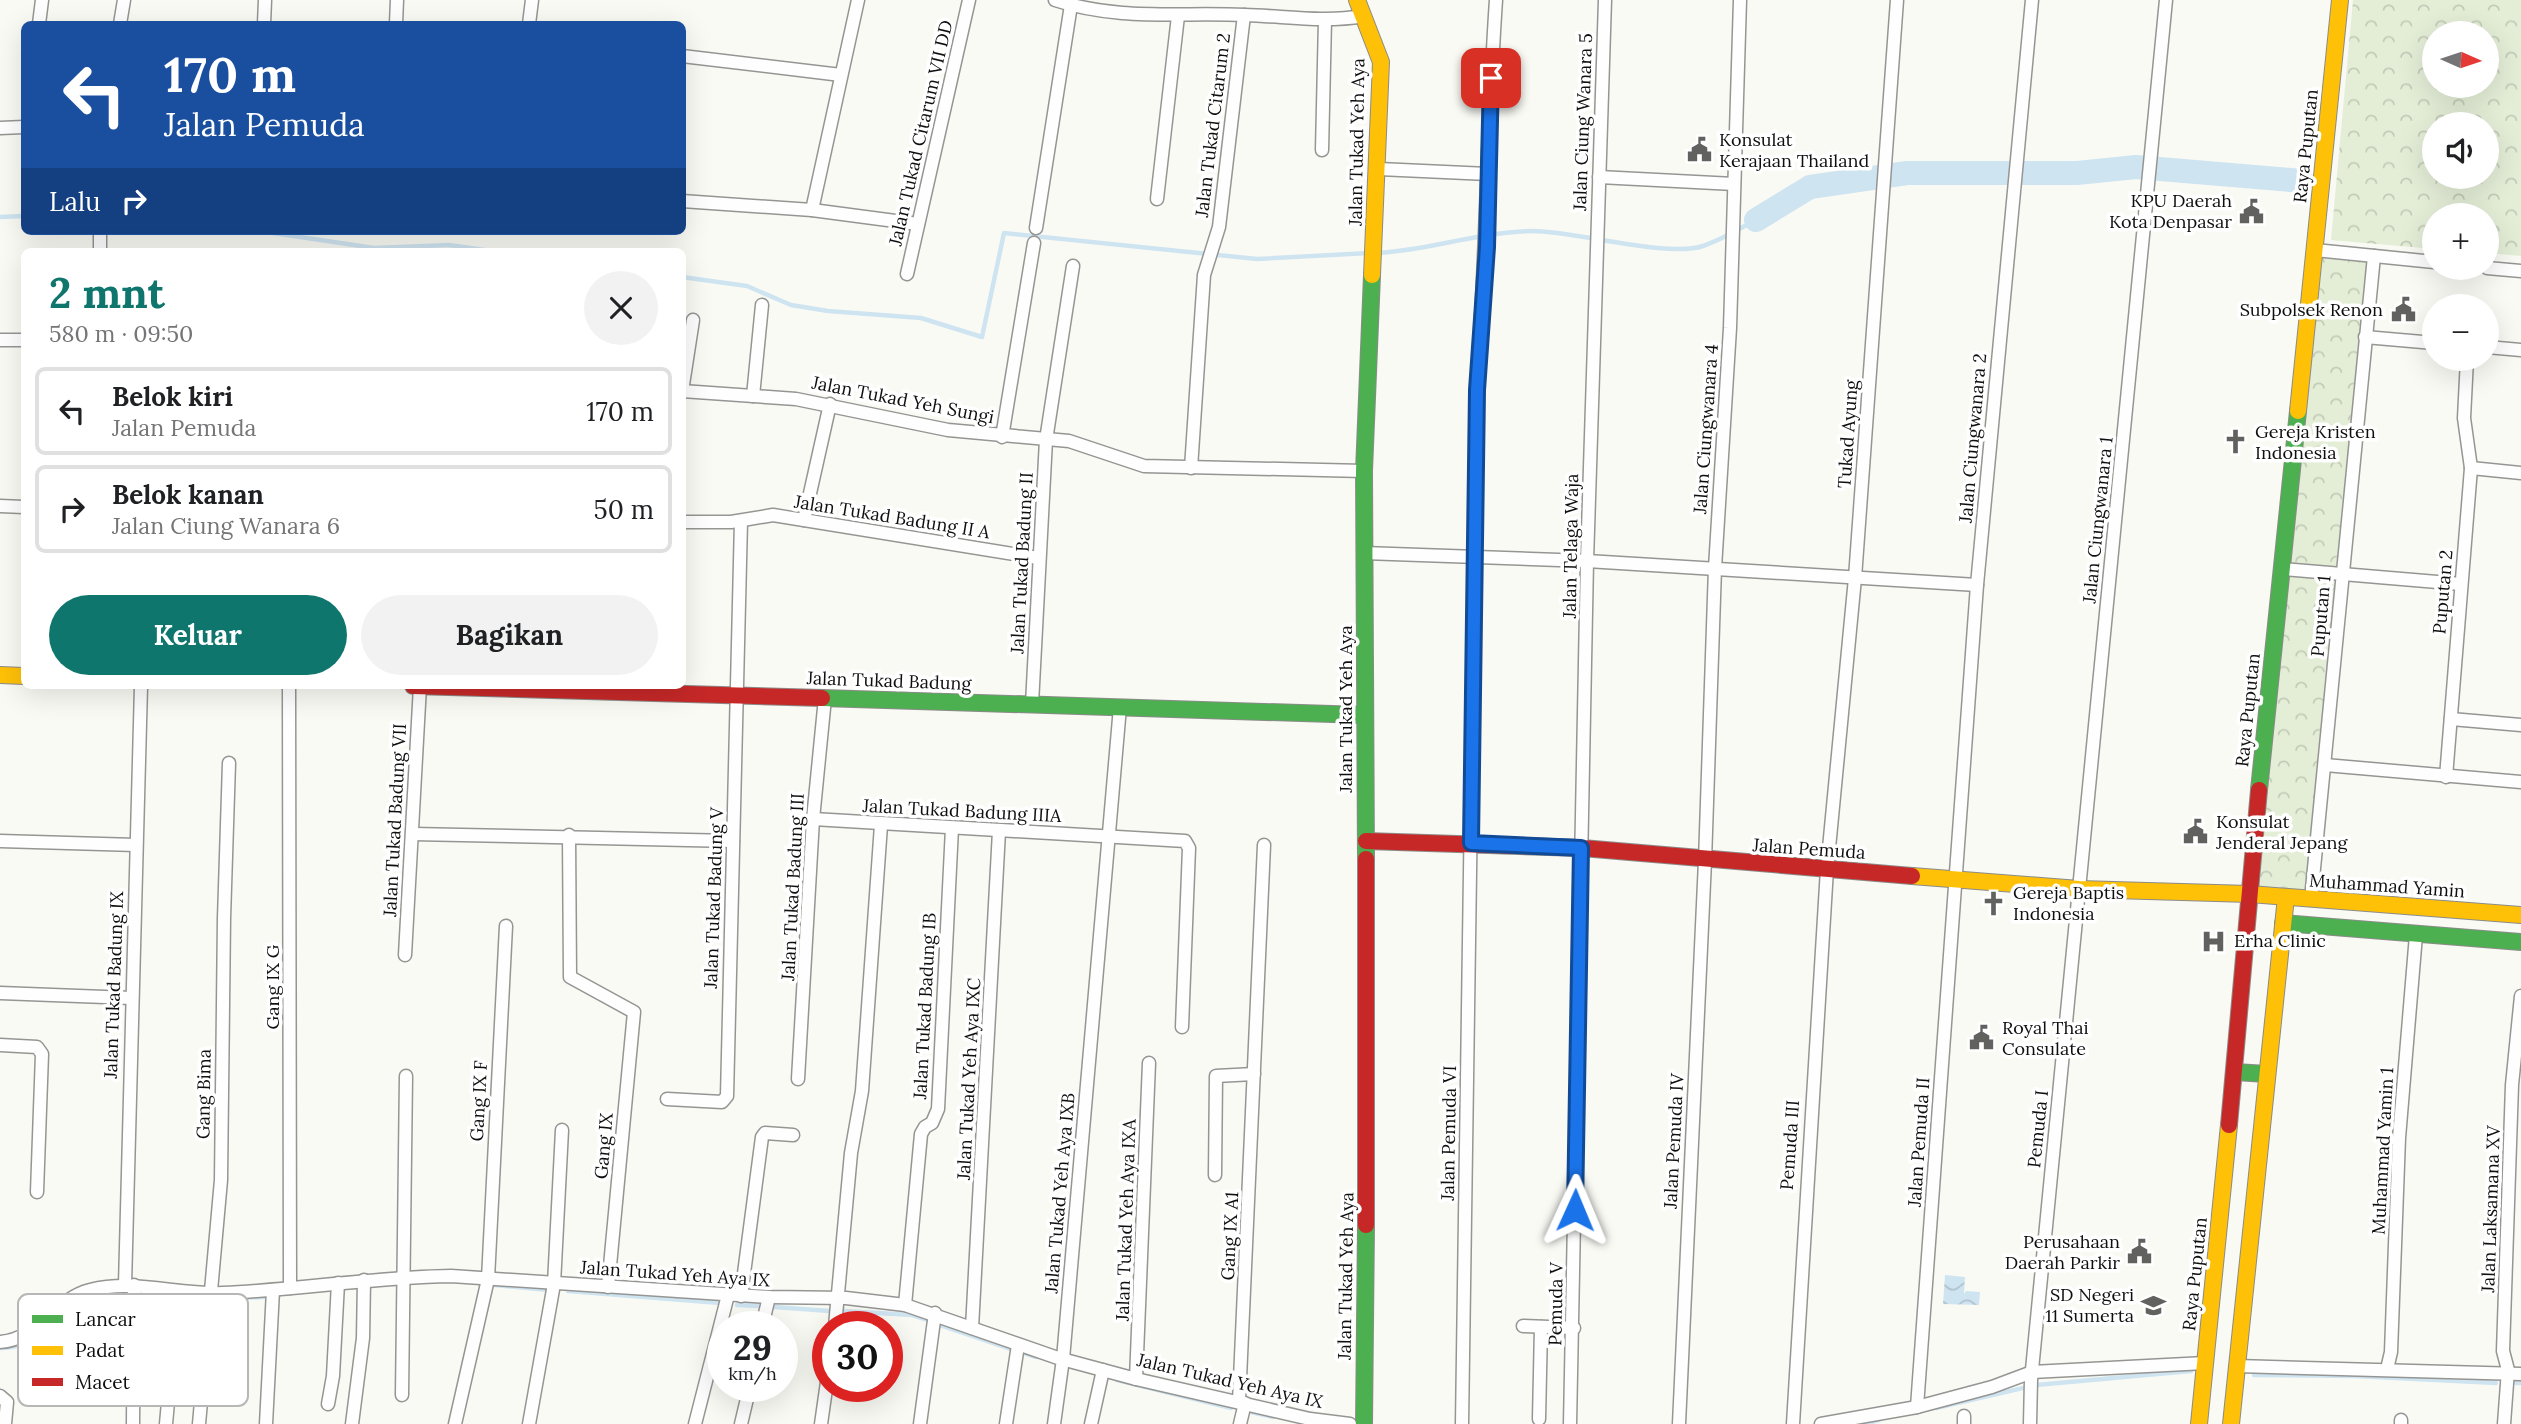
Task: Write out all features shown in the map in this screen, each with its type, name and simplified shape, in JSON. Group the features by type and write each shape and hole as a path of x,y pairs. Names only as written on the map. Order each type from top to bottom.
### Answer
{"street":[{"path":"39,21 42,0"},
{"path":"120,21 124,0"},
{"path":"264,21 265,0"},
{"path":"396,21 397,0"},
{"path":"529,21 532,0"},
{"path":"811,210 858,0"},
{"name":"Jalan Tukad Citarum VII DD","path":"907,274 969,0"},
{"path":"1055,0 1142,16 1244,15 1325,20 1360,8"},
{"path":"1157,199 1186,0"},
{"name":"Jalan Pemuda VI","path":"1462,1424 1477,390 1487,247 1496,0"},
{"name":"Jalan Ciung Wanara 5","path":"1597,244 1605,0"},
{"name":"Jalan Ciungwanara 4","path":"1705,861 1715,568 1730,328 1740,0"},
{"name":"Tukad Ayung","path":"1827,869 1856,578 1897,0"},
{"name":"Jalan Ciungwanara 2","path":"1955,880 1977,585 2032,0"},
{"name":"Jalan Ciungwanara 1","path":"2079,889 2166,0"},
{"name":"Raya Puputan","path":"2199,1424 2340,0"},
{"path":"1036,228 1071,5"},
{"name":"Jalan Tukad Yeh Aya","path":"1360,8 1374,37 1381,62 1379,169 1364,471 1364,1424"},
{"name":"Jalan Tukad Citarum 2","path":"1191,468 1206,265 1215,239 1244,15"},
{"path":"1322,150 1325,20"},
{"path":"686,56 841,75"},
{"path":"0,128 21,127"},
{"path":"1379,169 1488,174"},
{"path":"1599,177 1734,184"},
{"path":"686,201 811,210 918,224"},
{"path":"1002,437 1034,243"},
{"name":"Jalan Telaga Waja","path":"1581,848 1597,244"},
{"path":"2315,250 2422,261"},
{"name":"Puputan 1","path":"2311,899 2374,256"},
{"name":"Jalan Tukad Badung II","path":"1031,704 1046,440 1073,266"},
{"path":"2499,269 2521,271"},
{"path":"753,396 762,304"},
{"path":"686,365 693,320"},
{"path":"2365,337 2422,341"},
{"path":"0,340 21,340"},
{"path":"2499,348 2521,350"},
{"name":"Puputan 2","path":"2446,777 2471,468 2464,418 2466,371"},
{"name":"Jalan Tukad Yeh Sungi","path":"686,391 830,404 948,430 1069,441 1144,466 1364,471"},
{"path":"804,520 830,404"},
{"path":"2471,468 2521,473"},
{"path":"0,506 21,507"},
{"name":"Jalan Tukad Badung II A","path":"686,522 741,521 766,515 1038,558"},
{"name":"Jalan Tukad Badung V","path":"667,1099 725,1100 728,1090 741,521"},
{"path":"1364,553 1587,561 1977,585"},
{"path":"2283,569 2461,584"},
{"path":"0,675 21,676"},
{"name":"Jalan Tukad Badung IX","path":"130,1294 131,998 141,689"},
{"name":"Gang IX G","path":"289,689 290,1288"},
{"name":"Jalan Tukad Badung VII","path":"405,955 420,689"},
{"name":"Jalan Tukad Badung","path":"526,689 1363,715"},
{"name":"Jalan Tukad Badung III","path":"798,1079 813,819 825,698"},
{"name":"Jalan Tukad Yeh Aya IXB","path":"1054,1424 1063,1359 1120,707"},
{"path":"2451,719 2521,725"},
{"name":"Gang Bima","path":"212,1293 221,1180 229,763"},
{"path":"2325,765 2521,782"},
{"name":"Jalan Tukad Badung IIIA","path":"813,819 881,825 1181,840 1189,848 1182,1027"},
{"path":"837,1311 852,1153 862,1091 881,825"},
{"name":"Jalan Tukad Badung IB","path":"905,1305 921,1135 925,1127 932,1123 938,1110 952,828"},
{"name":"Jalan Tukad Yeh Aya IXC","path":"972,1328 999,831"},
{"path":"413,834 569,835 733,841"},
{"name":"Gang IX","path":"569,835 570,977 633,1009 608,1287"},
{"path":"0,841 136,845"},
{"name":"Jalan Pemuda","path":"1366,841 1581,848 1705,861 2079,889 2250,894"},
{"name":"Gang IX A1","path":"1240,1424 1265,845"},
{"name":"Pemuda V","path":"1570,1424 1574,1328 1581,848"},
{"name":"Jalan Pemuda IV","path":"1679,1424 1705,861"},
{"name":"Pemuda III","path":"1793,1424 1827,869"},
{"name":"Jalan Pemuda II","path":"1917,1407 1955,880"},
{"name":"Pemuda I","path":"2029,1424 2079,889"},
{"name":"Muhammad Yamin","path":"2250,894 2521,915"},
{"path":"2231,1424 2286,897"},
{"path":"2283,923 2521,942"},
{"name":"Gang IX F","path":"455,1424 488,1279 506,926"},
{"name":"Muhammad Yamin 1","path":"2387,1369 2391,1352 2399,1138 2416,935"},
{"path":"0,993 131,998"},
{"name":"Jalan Laksamana XV","path":"2504,1424 2507,1374 2503,1351 2511,1113 2521,996"},
{"path":"0,1045 37,1047 42,1054 37,1192"},
{"name":"Jalan Tukad Yeh Aya IXA","path":"1136,1379 1150,1063"},
{"path":"2235,1072 2267,1074"},
{"name":"Gang IX A1","path":"1215,1175 1216,1076 1254,1074"},
{"path":"402,1395 407,1076"},
{"path":"529,1424 554,1284 562,1130"},
{"path":"695,1424 735,1295 762,1136 765,1133 793,1135"},
{"name":"Jalan Tukad Yeh Aya IX","path":"80,1294 89,1290 130,1285 212,1293 273,1290 404,1276 769,1297 839,1298 905,1305 935,1313 1063,1359 1136,1379 1242,1402 1282,1418 1350,1424"},
{"path":"352,1424 363,1338 364,1280"},
{"path":"328,1404 333,1376 338,1283"},
{"path":"266,1424 273,1290"},
{"path":"766,1311 769,1297"},
{"path":"920,1424 935,1313"},
{"path":"1522,1326 1574,1328"},
{"path":"1539,1419 1541,1327"},
{"name":"Jalan Tukad Yeh Aya IX","path":"0,1342 18,1339"},
{"path":"1006,1424 1018,1345"},
{"path":"1821,1424 2031,1383 2205,1363"},
{"path":"2237,1366 2521,1374"},
{"path":"1091,1424 1103,1370"},
{"path":"0,1396 7,1402 5,1424"},
{"path":"741,1424 746,1402"},
{"path":"821,1424 824,1402"},
{"name":"Jalan Tukad Badung IX","path":"133,1406 133,1424"},
{"path":"166,1424 168,1406"},
{"name":"Gang Bima","path":"199,1424 201,1406"}],"green space":[{"path":"2353,0 2521,0 2521,256 2499,254 2499,203 2422,203 2422,248 2331,240"},
{"path":"2319,252 2373,257 2309,896 2255,890"}],"water":[{"path":"1945,1275 1965,1277 1964,1294 1966,1291 1980,1292 1979,1305 1943,1304"}],"waterway":[{"path":"1756,220 1810,187 1907,173 2077,173 2136,167 2302,181"},
{"path":"0,217 21,216"},
{"path":"1378,253 1493,234 1532,231 1645,247 1687,249 1710,244 1756,220"},
{"path":"686,278 747,286 791,305 828,311 921,318 982,337 1004,233 1257,259 1369,253"},
{"path":"287,235 374,248"},
{"path":"374,248 449,245 470,248"},
{"path":"494,1285 548,1290"},
{"path":"568,1291 720,1303"},
{"path":"248,1298 264,1297"},
{"path":"737,1305 758,1306"},
{"path":"774,1307 830,1311"},
{"path":"903,1314 928,1320"},
{"path":"940,1325 1011,1349"},
{"path":"0,1348 18,1346"},
{"path":"1021,1352 1036,1357"},
{"path":"1936,1408 2036,1385 2191,1371"},
{"path":"2254,1375 2355,1376 2496,1383"},
{"path":"1117,1380 1231,1408"},
{"path":"2516,1383 2521,1383"},
{"path":"1251,1412 1273,1417"},
{"path":"1864,1424 1879,1420"}],"traffic: fast":[{"path":"1366,859 1364,471 1372,275"},
{"path":"2259,790 2298,411"},
{"path":"822,698 1363,715"},
{"path":"2283,923 2521,942"},
{"path":"2235,1072 2267,1074"},
{"path":"1364,1424 1366,1225"}],"traffic: slow":[{"path":"1357,0 1381,62 1372,275"},
{"path":"2298,411 2340,0"},
{"path":"0,675 21,676"},
{"path":"1912,876 2079,889 2250,894 2521,915"},
{"path":"2231,1424 2286,897"},
{"path":"2199,1424 2229,1125"}],"traffic: jam":[{"path":"515,689 822,698"},
{"path":"2229,1125 2259,790"},
{"path":"1366,841 1582,848 1912,876"},
{"path":"1366,859 1366,1225"}],"place":[{"name":"Konsulat Kerajaan Thailand","path":"1699,150"},
{"name":"KPU Daerah Kota Denpasar","path":"2252,211"},
{"name":"Subpolsek Renon","path":"2403,310"},
{"name":"Gereja Kristen Indonesia","path":"2235,442"},
{"name":"Konsulat Jenderal Jepang","path":"2196,832"},
{"name":"Gereja Baptis Indonesia","path":"1993,903"},
{"name":"Erha Clinic","path":"2214,941"},
{"name":"Royal Thai Consulate","path":"1982,1038"},
{"name":"Perusahaan Daerah Parkir","path":"2140,1252"},
{"name":"SD Negeri 11 Sumerta","path":"2154,1305"}],"route":[{"path":"1491,78 1487,247 1477,390 1471,843 1581,848 1580,1043 1575,1210"}]}
